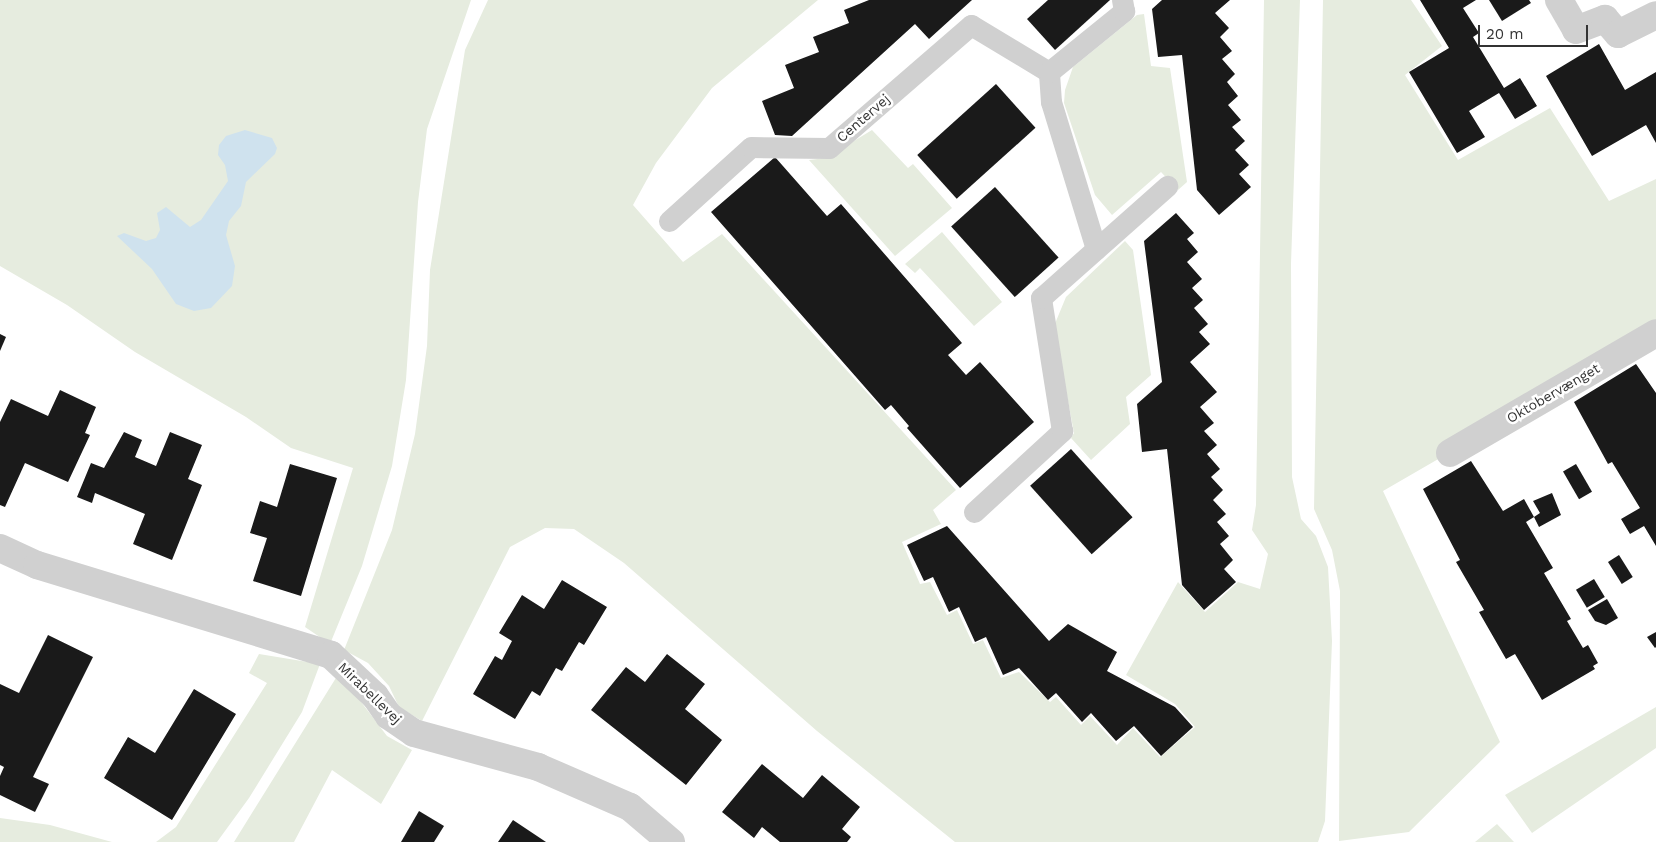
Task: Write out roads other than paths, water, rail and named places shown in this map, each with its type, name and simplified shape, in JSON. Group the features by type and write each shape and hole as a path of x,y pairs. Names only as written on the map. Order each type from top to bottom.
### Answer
{"street":[{"path":"1559,0 1576,30 1605,19 1618,34 1656,15"},
{"name":"Oktobervænget","path":"1450,453 1656,333"},
{"name":"Mirabellevej","path":"0,548 37,565 331,655 375,696 389,716 414,733 538,767 630,807 671,842"}],"lane":[{"path":"1096,249 1051,102 1049,72 1124,11 1122,0"},
{"name":"Centervej","path":"669,221 751,147 829,148 971,25 1049,72"},
{"path":"974,512 1062,431 1041,298 1167,186"}],"water":[{"path":"245,130 272,138 277,148 275,154 246,182 241,206 229,221 226,235 235,266 232,286 211,308 194,311 176,304 152,269 117,236 124,233 146,241 156,238 160,230 157,213 166,207 190,227 201,220 228,181 225,165 218,155 219,145 226,136"}]}
